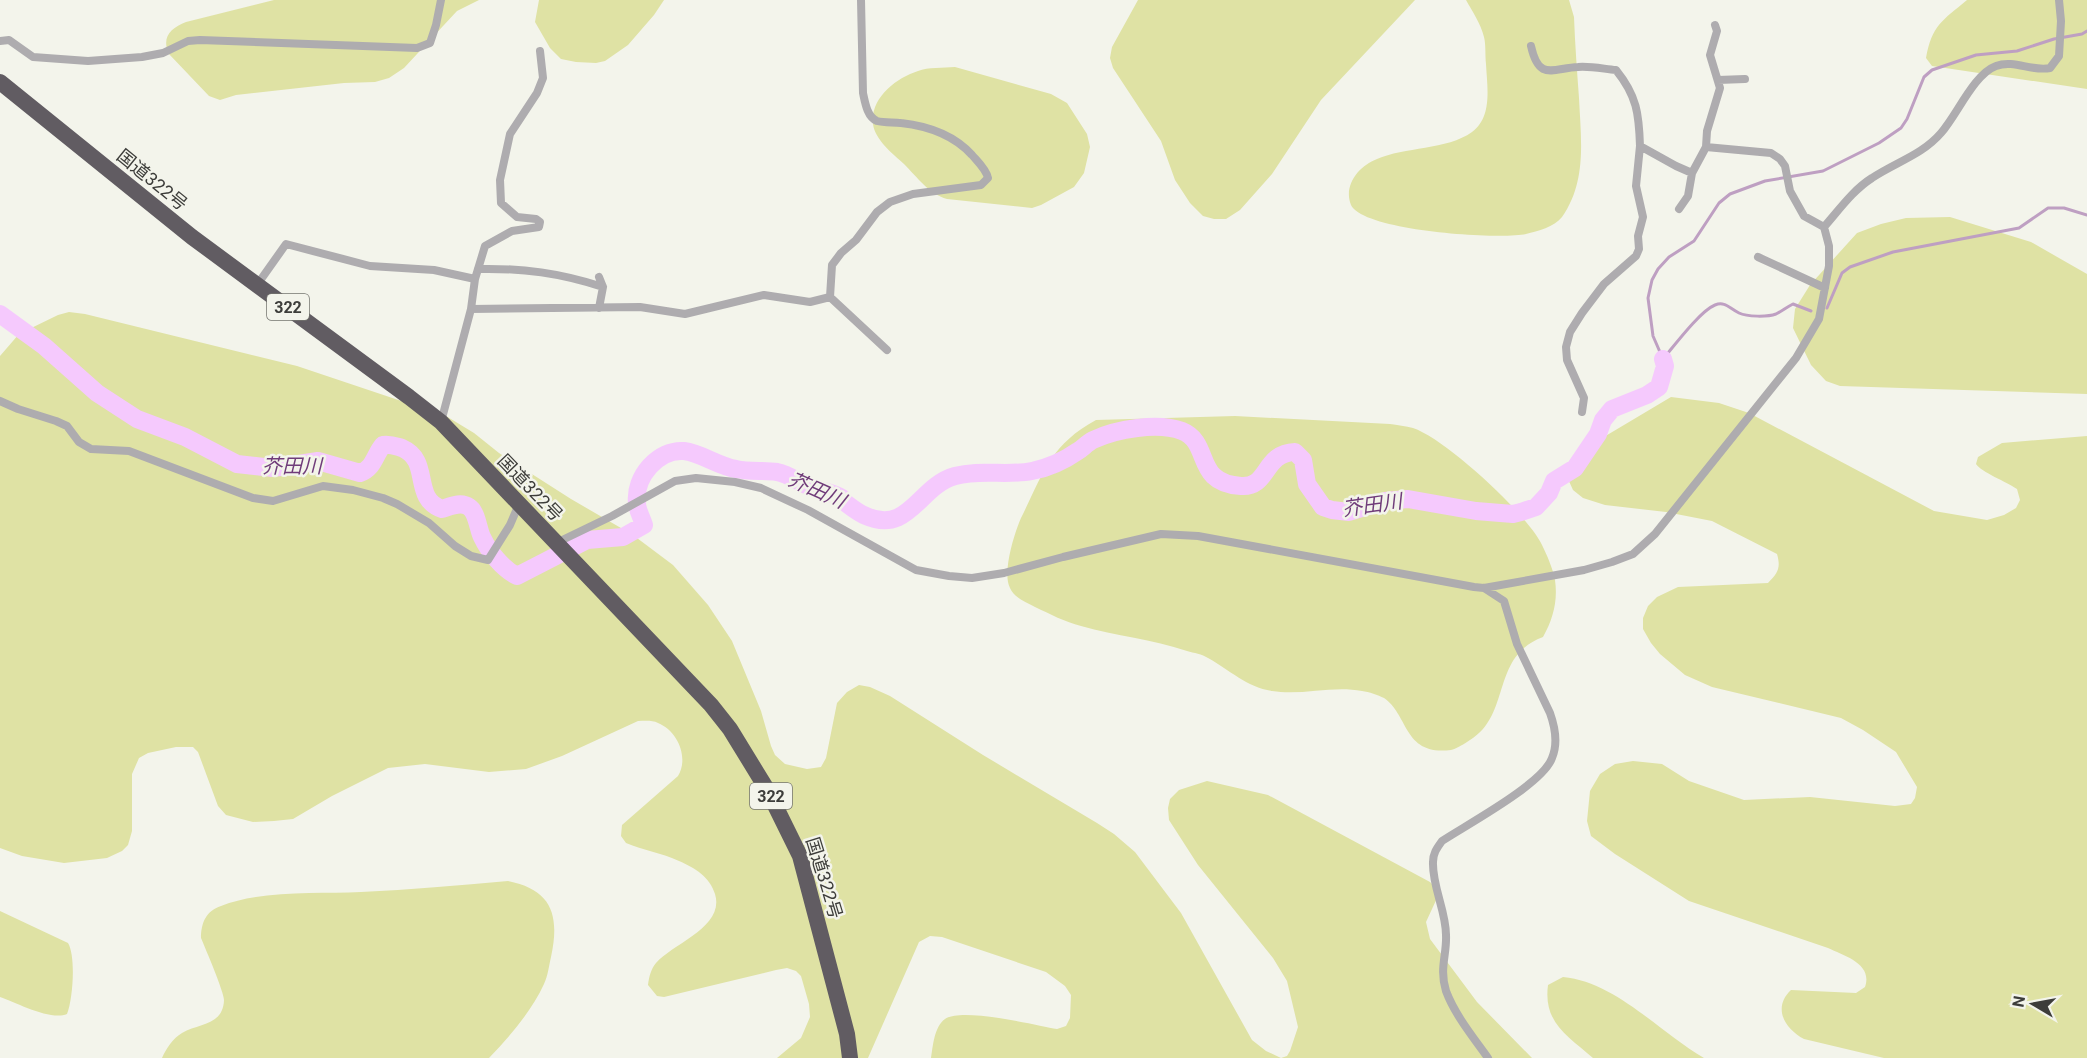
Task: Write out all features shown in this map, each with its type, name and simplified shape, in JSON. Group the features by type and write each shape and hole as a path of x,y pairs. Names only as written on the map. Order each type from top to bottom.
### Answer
{"highway":[{"name":"国道322号","path":"0,82 192,237 441,422 711,705 730,729 768,791 800,856 832,972 847,1034 850,1058"}],"street":[{"path":"0,41 9,40 33,57 88,61 142,57 163,52 188,41 200,40 417,48 430,43 441,0"},
{"path":"830,297 832,265 878,212 890,202 913,194 981,185 988,178 983,167 966,148 951,137 934,129 877,121 871,116 865,106 863,93 861,0"},
{"path":"1824,227 1850,196 1870,179 1918,153 1941,133 1976,83 1994,66 2009,63 2042,70 2050,68 2059,56 2061,21 2059,0"},
{"path":"1679,209 1688,196 1692,173 1706,147 1707,131 1720,88 1710,55 1717,31 1715,25"},
{"path":"1531,46 1534,59 1542,68 1550,72 1578,67 1616,70 1639,114 1640,146 1636,186 1643,217 1638,236 1639,249 1636,256 1604,284 1582,313 1569,332 1566,347 1567,360 1584,398 1582,412"},
{"path":"441,422 485,246 512,231 539,227 540,222 536,219 517,217 501,202 500,180 510,134 537,93 543,78 540,51"},
{"path":"1718,80 1745,79"},
{"path":"1640,146 1692,173"},
{"path":"559,546 675,481 696,478 735,482 761,488 808,510 916,570 972,578 1004,573 1161,534 1198,536 1484,588 1584,570 1633,554 1655,534 1796,358 1818,319 1829,266 1829,246 1824,227 1804,216 1790,191 1786,171 1780,159 1771,153 1706,147"},
{"path":"257,285 286,244 370,266 434,270 475,279"},
{"path":"1758,257 1825,288"},
{"path":"478,269 517,268 543,271 603,287"},
{"path":"598,277 603,287 599,308"},
{"path":"471,309 640,307 685,314 764,295 810,302 830,297"},
{"path":"830,297 886,350"},
{"path":"0,401 67,426 79,442 91,449 129,451 253,498 273,501 323,486 353,490 383,498 429,523 455,546 479,559 488,560 510,525 519,504"},
{"path":"1484,588 1504,602 1517,644 1550,713 1554,724 1555,742 1552,759 1532,781 1500,805 1449,836 1435,849 1434,875 1447,936 1442,962 1446,989 1456,1012 1488,1058"}],"green space":[{"path":"274,0 479,0 457,11 404,68 389,78 375,82 344,83 236,95 220,100 209,96 169,54 167,38 172,30 181,24"},
{"path":"539,0 664,0 628,45 605,61 596,63 561,59 550,48 535,22"},
{"path":"1138,0 1415,0 1321,100 1272,174 1240,210 1226,219 1214,219 1203,216 1190,203 1175,180 1161,141 1113,68 1110,58 1112,47"},
{"path":"1466,0 1569,0 1574,17 1581,160 1575,189 1562,217 1541,230 1511,236 1433,232 1380,221 1361,214 1351,205 1349,190 1354,177 1370,162 1400,152 1450,142 1462,138 1479,126 1486,110 1488,91 1485,40 1479,22"},
{"path":"1967,0 2087,0 2087,89 1932,66 1926,58 1931,38 1939,24"},
{"path":"955,67 1051,94 1067,103 1087,134 1090,147 1084,173 1074,187 1032,208 947,199 929,189 890,151 877,136 873,124 876,106 886,90 901,79 918,71"},
{"path":"1950,217 2031,242 2087,274 2087,394 1840,386 1826,381 1811,365 1793,328 1795,309 1810,285 1857,233 1906,218"},
{"path":"69,312 297,366 446,416 474,433 499,453 633,535 673,565 708,605 732,641 761,711 771,746 775,755 785,764 807,769 821,767 826,758 837,703 847,692 859,685 870,687 890,696 1114,834 1135,852 1181,913 1252,1040 1266,1051 1281,1058 931,1058 938,1027 945,1019 954,1016 999,1018 1057,1029 1066,1026 1070,1018 1071,995 1065,986 1046,972 942,937 930,936 919,942 868,1058 777,1058 801,1038 810,1017 809,1004 801,976 796,971 787,968 664,997 657,996 648,985 654,965 705,925 713,916 716,906 713,888 696,870 673,858 626,843 621,836 622,825 678,776 681,769 682,753 676,739 665,727 653,721 638,721 562,756 526,769 489,772 425,764 388,768 332,796 293,819 274,821 253,822 226,815 218,806 198,752 193,747 176,747 148,753 139,758 132,774 132,831 128,845 122,851 107,858 64,863 22,856 0,848 0,356 19,334"},
{"path":"1671,397 1719,403 1749,413 1934,511 1987,520 2004,515 2016,508 2020,500 2017,489 1976,464 1978,457 2002,443 2087,436 2087,1058 1884,1058 1804,1039 1791,1030 1783,1017 1782,1004 1785,997 1791,990 1856,993 1865,987 1866,979 1865,972 1856,962 1828,948 1689,901 1591,836 1587,821 1590,791 1600,774 1615,764 1633,761 1662,764 1689,781 1744,800 1810,797 1895,806 1911,804 1915,798 1917,787 1896,752 1863,730 1841,718 1712,687 1685,675 1660,654 1651,643 1643,629 1643,618 1648,606 1657,597 1678,587 1768,583 1779,567 1777,554 1712,521 1666,512 1605,505 1583,498 1573,490 1568,479 1576,458 1582,450"},
{"path":"1235,416 1390,424 1413,428 1445,447 1484,479 1534,532 1546,553 1555,580 1556,595 1552,617 1543,637 1526,646 1515,658 1507,672 1491,718 1481,731 1467,742 1451,750 1424,747 1415,741 1392,705 1384,698 1351,689 1283,692 1263,689 1246,682 1203,656 1161,643 1075,624 1024,601 1012,591 1008,581 1008,563 1021,518 1042,474 1058,450 1080,430 1096,420"},
{"path":"1207,781 1268,795 1430,882 1437,889 1438,896 1426,922 1430,939 1477,1002 1532,1058 1281,1058 1287,1056 1290,1051 1298,1027 1287,981 1273,958 1198,865 1169,820 1170,799 1179,790"},
{"path":"508,881 523,885 543,898 553,917 554,942 546,978 539,994 520,1023 489,1058 162,1058 170,1044 179,1035 215,1019 223,1008 224,1000 221,989 201,938 205,918 216,908 236,901 271,895 416,889"},
{"path":"0,911 68,943 71,949 73,978 67,1014 60,1016 43,1013 0,997"},
{"path":"1563,977 1601,988 1619,998 1704,1058 1593,1058 1559,1028 1549,1009 1548,985"}],"waterway":[{"path":"1811,311 1793,304 1776,314 1752,316 1739,313 1724,304 1718,304 1695,321 1663,359 1653,336 1648,298 1652,280 1658,269 1669,257 1694,241 1719,203 1730,194 1765,181 1823,171 1879,143 1901,128 1924,77 1932,70 1976,55 2017,51 2087,31"},
{"path":"1827,308 1842,273 1850,267 1893,252 2019,228 2048,208 2064,208 2087,215"},
{"name":"芥田川","path":"0,314 44,346 97,393 137,419 185,437 237,464 273,468 318,461 360,473 371,465 383,445 402,448 417,461 427,497 433,504 442,509 459,504 472,509 488,548 502,565 517,576 587,540 623,537 644,525 637,506 639,484 650,466 657,460 665,455 684,451 736,469 782,473 838,496 860,513 881,520 893,519 904,514 932,489 955,476 1038,470 1062,460 1102,436 1137,428 1161,427 1182,431 1191,437 1197,444 1209,470 1216,478 1241,486 1257,482 1277,458 1295,452 1303,460 1307,484 1323,507 1332,510 1349,512 1385,501 1408,499 1476,511 1513,514 1536,507 1549,493 1554,481 1575,468 1612,409 1647,395 1659,387 1665,366 1663,359"}]}
